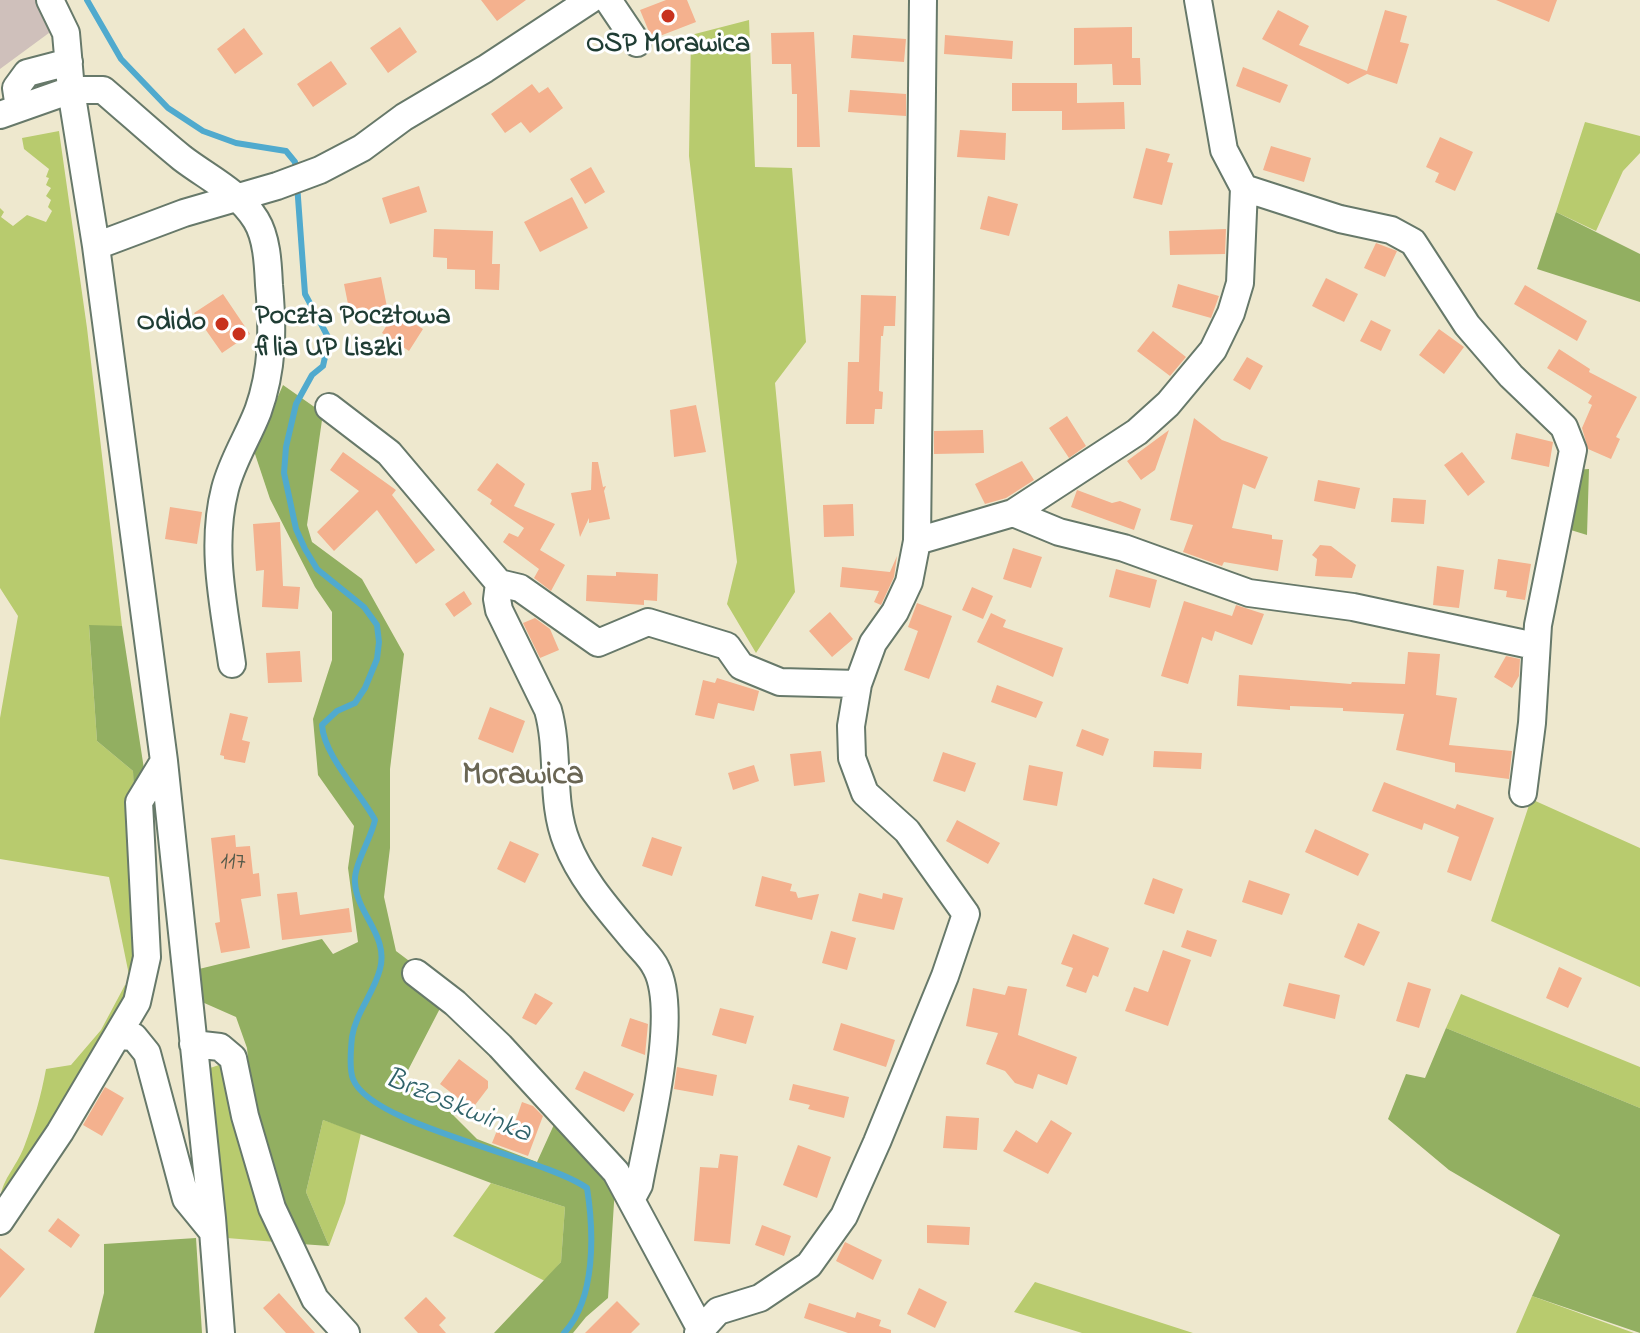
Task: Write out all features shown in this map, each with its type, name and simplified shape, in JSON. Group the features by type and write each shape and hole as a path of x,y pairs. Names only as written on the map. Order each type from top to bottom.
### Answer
{"street":[{"path":"50,0 66,33 71,90 96,246 164,761 221,1333"},
{"path":"96,246 184,213 240,198 320,170 362,148 404,117 485,69 569,9 590,0"},
{"path":"608,0 637,43"},
{"path":"416,973 455,1003 500,1046 616,1172 699,1330 718,1311 760,1298 809,1265 844,1216 861,1182 945,976 966,914 907,831 865,793 852,758 851,726 858,684 873,643 895,612 909,582 917,541 923,0"},
{"path":"917,541 1013,513 1137,432 1168,404 1213,350 1231,313 1240,283 1244,188 1224,150 1198,0"},
{"path":"9,112 16,88 27,73 69,62"},
{"path":"9,112 71,90 103,90 183,159 240,198 258,222 264,243 272,325 270,371 257,412 225,489 219,529 218,569 232,664"},
{"path":"1244,188 1340,219 1391,230 1413,242 1467,325 1511,376 1564,427 1573,450 1535,646 1532,723 1523,793"},
{"path":"329,407 389,453 499,583 520,588 598,643 648,622 727,646 741,666 780,682 858,684"},
{"path":"1013,513 1059,532 1124,548 1249,593 1353,607 1535,646"},
{"path":"499,583 499,610 548,710 560,819 567,844 601,899 656,968 663,994 664,1037 639,1185 631,1200"},
{"path":"0,1221 60,1132 137,1002 147,957 139,802 164,761"},
{"path":"117,1036 134,1037 147,1053 186,1199 213,1232"},
{"path":"193,1044 220,1047 233,1058 245,1116 272,1208 315,1299 346,1333"}],"shaded area":[{"path":"0,0 37,0 53,30 0,69"}],"green space":[{"path":"749,20 755,167 792,168 806,342 775,383 795,592 756,653 727,604 737,562 689,156 691,35"},
{"path":"1585,122 1640,136 1640,153 1623,171 1596,231 1556,212"},
{"path":"59,131 87,328 122,626 89,626 97,741 133,771 141,950 135,977 129,975 109,877 0,859 0,718 18,616 0,588 0,208 4,212 1,217 13,226 27,215 46,222 52,211 48,207 51,200 46,196 51,188 46,185 49,169 24,149 22,138"},
{"path":"1556,212 1640,254 1640,302 1537,269"},
{"path":"283,385 323,413 307,525 312,542 362,579 404,654 390,769 390,848 384,897 396,951 449,991 404,1078 447,1109 477,1139 537,1162 557,1118 615,1187 608,1298 573,1333 494,1333 561,1262 565,1207 491,1183 323,1120 306,1192 329,1246 301,1244 276,1196 253,1112 247,1048 236,1017 202,1002 199,969 322,939 333,954 358,942 348,868 354,826 318,775 313,719 332,660 332,612 315,587 270,499 254,451"},
{"path":"1589,469 1587,535 1561,527 1573,470"},
{"path":"89,625 122,626 146,782 134,795 133,771 97,741"},
{"path":"1531,799 1640,848 1640,987 1491,921"},
{"path":"125,985 134,989 0,1203 3,1188 31,1128 46,1069 71,1065 101,1030"},
{"path":"1461,994 1640,1067 1640,1108 1446,1028"},
{"path":"1446,1028 1640,1108 1640,1333 1532,1296 1560,1235 1449,1170 1388,1119 1406,1074 1425,1078"},
{"path":"222,1064 276,1242 227,1238 210,1068"},
{"path":"323,1120 361,1133 345,1203 329,1246 306,1192"},
{"path":"491,1183 565,1207 561,1262 545,1281 453,1236"},
{"path":"196,1238 202,1333 94,1333 104,1293 104,1244"},
{"path":"1035,1282 1193,1333 1082,1333 1014,1312"},
{"path":"1532,1296 1634,1333 1516,1333"}],"building":[{"path":"481,0 526,0 497,21"},
{"name":"OSP Morawica","path":"666,0 687,0 696,22 652,39 640,10"},
{"path":"1496,0 1557,0 1549,22"},
{"path":"1278,10 1309,26 1299,45 1367,71 1385,10 1407,16 1400,42 1409,44 1397,84 1367,74 1348,84 1262,39"},
{"path":"400,27 417,52 388,73 370,48"},
{"path":"1132,27 1132,58 1140,58 1141,85 1113,85 1112,64 1074,65 1074,28"},
{"path":"244,28 263,54 235,74 217,49"},
{"path":"814,32 820,147 797,147 797,94 792,94 791,64 772,64 771,33"},
{"path":"853,35 906,39 904,62 851,58"},
{"path":"945,35 1013,41 1012,59 944,54"},
{"path":"331,61 347,84 313,107 297,84"},
{"path":"1243,67 1288,85 1280,103 1236,86"},
{"path":"1012,83 1077,83 1077,103 1124,102 1125,129 1062,130 1062,111 1012,111"},
{"path":"532,84 539,93 548,87 563,108 530,133 521,122 505,133 491,114"},
{"path":"850,90 906,94 906,116 848,112"},
{"path":"960,130 1006,133 1005,160 957,157"},
{"path":"1440,137 1473,152 1455,191 1435,182 1439,173 1426,167"},
{"path":"1271,146 1311,158 1304,182 1263,170"},
{"path":"1146,148 1170,154 1167,162 1173,163 1162,205 1133,198"},
{"path":"591,167 605,192 585,204 570,179"},
{"path":"419,186 427,212 390,224 382,198"},
{"path":"988,196 1018,204 1009,236 980,229"},
{"path":"572,197 588,228 540,252 524,222"},
{"path":"434,229 493,231 492,264 500,264 499,290 475,289 475,270 447,269 447,258 433,257"},
{"path":"1226,229 1225,254 1170,255 1169,231"},
{"path":"1376,243 1397,251 1385,277 1364,268"},
{"path":"381,277 387,307 350,314 344,284"},
{"path":"1326,278 1358,294 1344,322 1312,306"},
{"path":"1178,284 1219,296 1211,318 1172,307"},
{"path":"1525,285 1587,321 1577,341 1514,304"},
{"name":"Odido","path":"223,294 250,334 222,353 194,313"},
{"path":"861,295 896,296 895,326 884,326 881,336 879,391 883,392 882,409 875,409 874,424 846,424 848,362 859,362"},
{"path":"395,312 423,329 409,351 382,333"},
{"path":"1371,320 1391,330 1381,351 1360,341"},
{"path":"1439,329 1464,347 1444,374 1419,355"},
{"path":"1153,331 1186,357 1170,376 1137,351"},
{"path":"1559,349 1590,369 1589,372 1637,397 1616,437 1620,439 1611,459 1588,449 1582,428 1592,405 1588,403 1592,396 1547,368"},
{"path":"1247,357 1263,366 1250,390 1233,380"},
{"path":"696,405 706,452 674,457 670,410"},
{"path":"1067,416 1086,446 1069,458 1049,428"},
{"path":"1194,418 1222,440 1268,457 1255,489 1243,484 1232,528 1283,540 1278,571 1224,562 1222,566 1183,552 1193,525 1170,520"},
{"path":"983,430 984,453 934,454 934,431"},
{"path":"1169,430 1155,470 1141,480 1127,461"},
{"path":"1516,433 1553,442 1549,467 1511,459"},
{"path":"343,452 396,490 392,495 435,550 416,564 377,510 334,551 317,532 359,491 330,470"},
{"path":"1462,452 1485,482 1468,496 1444,465"},
{"path":"1022,461 1034,480 1006,498 985,504 975,484"},
{"path":"592,462 598,462 603,487 606,486 604,491 610,519 589,523 589,518 580,537 571,493 591,490"},
{"path":"497,463 525,484 514,506 555,524 540,550 565,565 551,591 534,578 539,569 503,542 509,533 518,537 524,528 490,504 492,500 477,490"},
{"path":"1318,480 1360,488 1355,509 1314,501"},
{"path":"1077,490 1112,503 1120,501 1141,509 1134,530 1071,507"},
{"path":"1393,498 1426,500 1424,524 1391,522"},
{"path":"853,504 854,536 824,537 823,505"},
{"path":"170,507 202,512 197,544 165,539"},
{"path":"280,522 283,586 300,587 298,609 262,607 264,570 256,571 253,524"},
{"path":"1320,545 1331,546 1356,565 1352,578 1315,576 1317,559 1312,555"},
{"path":"1013,548 1042,557 1031,588 1003,579"},
{"path":"897,556 894,577 881,605 874,602 879,591 840,587 842,567 890,572"},
{"path":"1498,559 1531,564 1525,600 1506,597 1507,591 1494,589"},
{"path":"1437,566 1464,570 1459,608 1433,605"},
{"path":"1116,569 1157,580 1150,608 1109,597"},
{"path":"616,572 658,574 657,601 644,600 644,605 586,601 587,575 616,576"},
{"path":"972,587 993,596 983,619 962,610"},
{"path":"464,591 472,604 454,617 445,604"},
{"path":"1184,601 1232,616 1236,605 1264,614 1252,645 1215,631 1212,641 1202,637 1188,684 1161,676"},
{"path":"917,603 952,616 929,679 904,670 918,631 908,627"},
{"path":"830,612 853,639 832,657 809,631"},
{"path":"991,613 1006,620 1003,627 1063,648 1053,677 977,642"},
{"path":"535,618 550,629 559,650 540,658 523,623"},
{"path":"300,651 302,682 268,683 266,653"},
{"path":"1408,652 1440,654 1436,695 1457,698 1449,745 1512,751 1509,779 1455,772 1455,763 1396,750 1404,714 1343,711 1343,708 1290,706 1290,710 1237,706 1239,675 1351,684 1405,684"},
{"path":"1506,656 1520,659 1519,676 1512,688 1494,677"},
{"path":"717,678 759,691 754,711 718,703 714,719 695,715 703,680 715,683"},
{"path":"997,685 1043,702 1036,718 991,702"},
{"path":"490,707 525,721 513,753 478,739"},
{"path":"230,713 248,717 242,740 250,742 245,763 224,759 220,755"},
{"path":"1082,729 1109,739 1103,756 1076,746"},
{"path":"821,751 825,782 794,786 790,754"},
{"path":"1154,751 1202,753 1201,769 1153,767"},
{"path":"943,752 976,763 965,792 933,781"},
{"path":"754,765 759,781 733,790 728,773"},
{"path":"1029,765 1063,772 1057,806 1023,800"},
{"path":"1384,782 1455,809 1457,804 1494,818 1471,881 1447,872 1459,837 1424,823 1422,830 1372,811"},
{"path":"957,820 1000,843 988,864 946,841"},
{"path":"1315,829 1369,854 1358,876 1305,852"},
{"path":"235,835 236,847 250,846 253,874 259,873 261,896 241,899 250,948 221,953 215,923 220,922 211,838"},
{"path":"652,837 682,847 672,876 642,866"},
{"path":"510,841 539,854 525,883 497,869"},
{"path":"762,876 792,884 790,891 796,892 798,898 819,894 812,920 755,906"},
{"path":"1153,878 1183,889 1174,914 1144,904"},
{"path":"1249,880 1290,894 1282,915 1242,902"},
{"path":"297,892 300,915 349,908 352,932 282,940 277,894"},
{"path":"859,893 882,899 883,893 903,898 894,930 852,921"},
{"path":"1358,923 1380,932 1364,966 1344,957"},
{"path":"1187,930 1217,940 1211,957 1181,947"},
{"path":"831,931 856,938 847,970 822,963"},
{"path":"1073,934 1109,948 1098,977 1093,975 1086,993 1066,986 1073,968 1061,964"},
{"path":"1163,950 1191,960 1168,1026 1125,1011 1134,987 1148,992"},
{"path":"1559,967 1582,978 1568,1008 1546,998"},
{"path":"1408,982 1431,989 1419,1028 1396,1021"},
{"path":"1289,983 1340,995 1335,1019 1283,1006"},
{"path":"1008,986 1027,989 1018,1035 1077,1057 1067,1085 1038,1074 1033,1089 1015,1083 1005,1071 986,1064 998,1033 966,1026 973,988 1005,995"},
{"path":"535,993 553,1003 536,1025 522,1018"},
{"path":"720,1008 754,1016 746,1044 712,1035"},
{"path":"630,1018 648,1024 645,1055 621,1046"},
{"path":"841,1023 895,1040 886,1067 833,1050"},
{"path":"459,1059 488,1081 488,1088 472,1109 440,1084"},
{"path":"677,1067 717,1075 713,1096 674,1089"},
{"path":"584,1071 634,1094 624,1112 575,1089"},
{"path":"793,1084 849,1097 844,1118 808,1109 810,1105 789,1100"},
{"path":"105,1087 124,1098 102,1136 83,1125"},
{"path":"522,1102 533,1106 543,1116 528,1156 492,1143 500,1123 513,1128"},
{"path":"946,1116 979,1118 977,1150 943,1148"},
{"path":"1051,1120 1072,1133 1048,1174 1003,1151 1016,1130 1037,1143"},
{"path":"798,1145 831,1157 817,1198 783,1185"},
{"path":"720,1154 738,1156 730,1244 694,1241 700,1167 718,1168"},
{"path":"58,1218 80,1235 71,1248 48,1231"},
{"path":"762,1225 791,1236 784,1256 755,1245"},
{"path":"927,1225 970,1227 969,1245 927,1243"},
{"path":"845,1242 882,1260 873,1280 836,1261"},
{"path":"0,1248 25,1269 0,1298"},
{"path":"919,1288 947,1302 935,1328 907,1314"},
{"path":"279,1293 315,1333 286,1333 263,1308"},
{"path":"426,1297 446,1318 439,1325 446,1333 418,1333 404,1318"},
{"path":"617,1301 640,1324 631,1333 585,1333"},
{"path":"809,1303 855,1318 857,1312 881,1320 879,1326 891,1330 891,1333 848,1333 804,1318"}],"waterway":[{"name":"Brzoskwinka","path":"87,0 121,59 168,108 203,131 236,143 286,151 295,162 296,173"},
{"name":"Brzoskwinka","path":"297,184 305,294 328,337 323,366 312,375 296,404 286,447 284,473 296,529 305,549 317,569 364,607 377,625 379,642 377,659 355,703 337,711 322,725 329,749 375,820 355,883 361,905 377,935 382,957 377,978 354,1028 352,1075 366,1096 391,1111 423,1126 534,1164 587,1188 591,1224 587,1284 582,1302 564,1333"}],"place":[{"name":"OSP Morawica","path":"668,16"},
{"name":"Odido","path":"222,324"},
{"name":"Poczta Pocztowa filia UP Liszki","path":"239,334"}],"district":[{"name":"Morawica","path":"523,778"}]}
